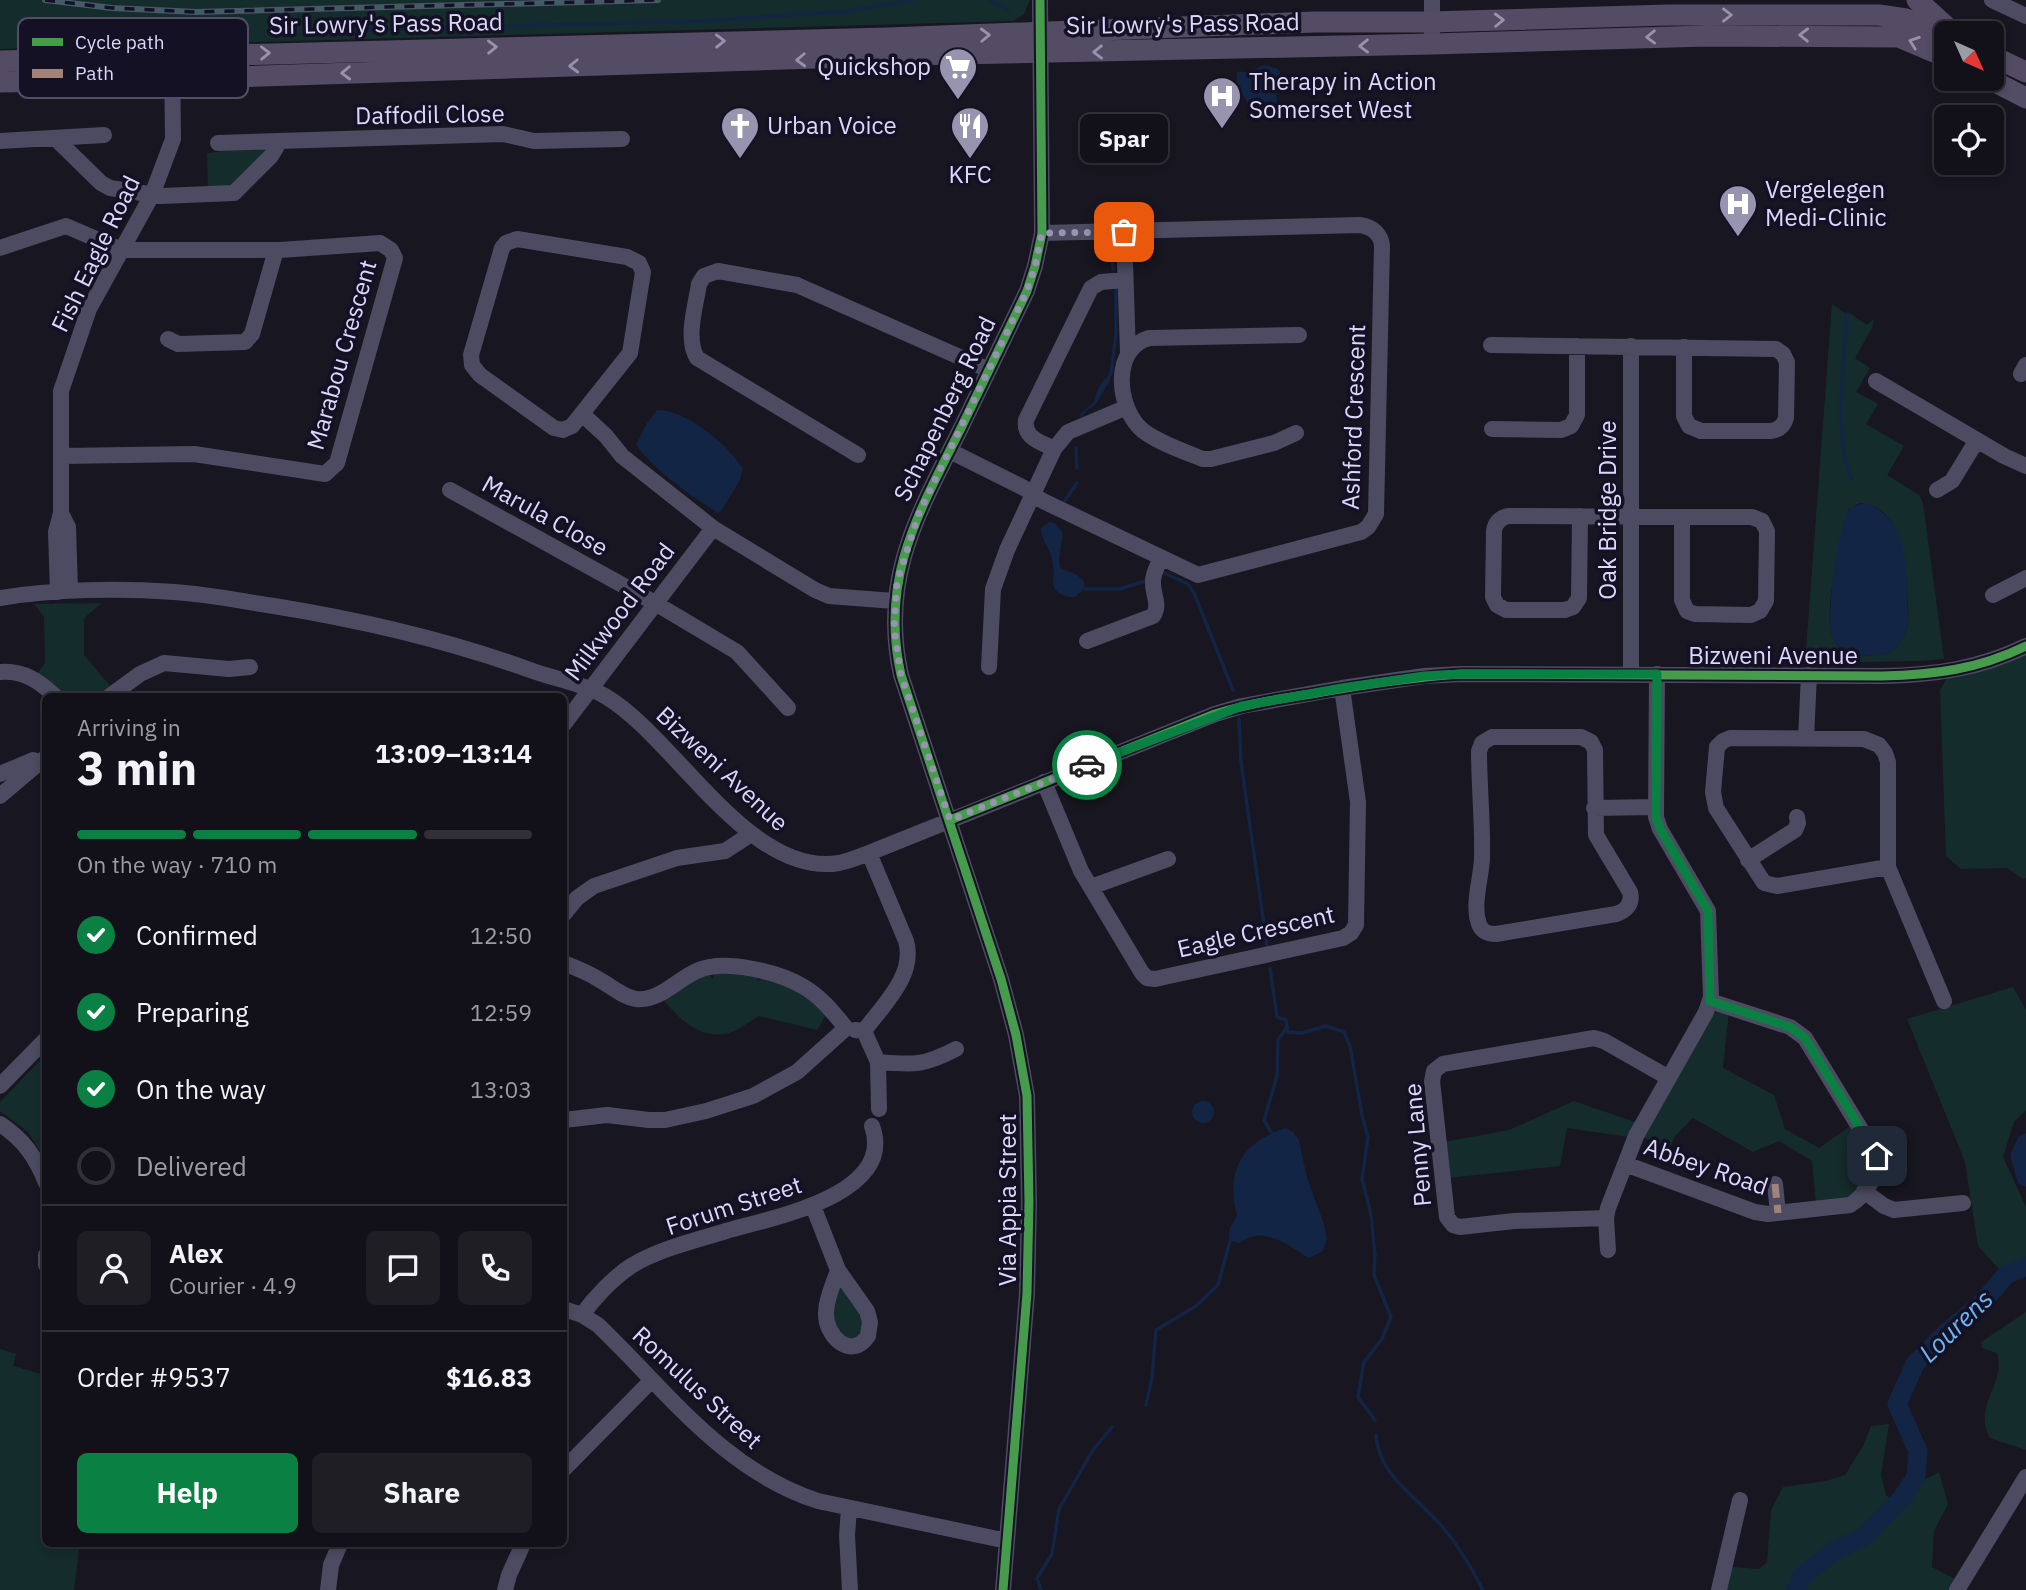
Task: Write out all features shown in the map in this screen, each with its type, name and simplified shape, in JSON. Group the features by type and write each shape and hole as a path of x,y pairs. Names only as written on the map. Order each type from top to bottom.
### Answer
{"main road":[{"path":"1917,0 1941,21"},
{"name":"Sir Lowry's Pass Road","path":"248,76 1041,43 1314,22 1431,22 1662,7 1873,7 1934,30"},
{"path":"1871,36 1873,7"},
{"name":"Sir Lowry's Pass Road","path":"248,56 1041,43 1432,44 1707,36 1899,37 1934,51"},
{"name":"Sir Lowry's Pass Road","path":"0,61 18,61"},
{"path":"2004,62 2026,72"},
{"name":"Sir Lowry's Pass Road","path":"0,82 18,82"},
{"path":"2004,87 2026,98"}],"street":[{"name":"Schapenberg Road","path":"950,820 901,675 895,647 894,601 911,533 1030,283 1042,233 1040,0"},
{"path":"1432,0 1432,44"},
{"path":"1992,0 2026,16"},
{"name":"Fish Eagle Road","path":"64,592 68,527 61,513 60,396 89,309 152,195 174,136 173,98"},
{"name":"Daffodil Close","path":"218,142 503,134 534,141 622,139"},
{"path":"0,141 104,135"},
{"path":"56,139 105,186 152,195 224,195 234,192 271,156 280,141"},
{"name":"Ashford Crescent","path":"950,451 1191,573 1206,573 1361,532 1373,521 1377,506 1382,242 1374,229 1360,225 1042,233"},
{"path":"0,248 66,226 122,250"},
{"path":"1124,232 1128,354 1121,386 1128,407 1141,430 1203,459 1274,443 1296,433"},
{"path":"511,240 627,257 639,262 643,272 630,353 583,414 572,426 559,430 471,365 471,355 502,248 511,240"},
{"name":"Marabou Crescent","path":"61,456 194,454 320,475 331,471 337,463 395,258 391,250 380,243 276,250 122,250"},
{"path":"168,339 178,344 245,342 252,334 276,250"},
{"path":"859,454 697,358 692,350 691,340 699,284 704,276 718,271 797,285 989,370"},
{"path":"1054,449 1028,435 1026,420 1091,288 1101,282 1125,280"},
{"path":"1128,354 1135,345 1149,338 1299,335"},
{"path":"1491,345 1631,346 1772,348 1780,351 1787,362 1786,418 1783,424 1778,429 1771,430 1700,431 1689,426 1684,416 1684,347"},
{"path":"1492,429 1561,430 1571,426 1577,415 1577,346"},
{"name":"Oak Bridge Drive","path":"1631,346 1631,673"},
{"path":"1876,381 2026,466"},
{"path":"989,667 993,589 1007,550 1054,449 1068,432 1128,407"},
{"path":"583,414 622,456 713,528 820,593 894,601"},
{"path":"1937,490 1952,481 1977,440"},
{"name":"Marula Close","path":"450,490 655,603 737,652 788,708"},
{"path":"1580,516 1579,597 1576,604 1565,610 1506,610 1499,607 1493,593 1494,531 1498,521 1508,516 1580,516 1630,516 1752,517 1764,524 1767,531 1766,601 1760,611 1751,615 1695,614 1685,607 1682,600 1682,517"},
{"name":"Milkwood Road","path":"567,719 713,528"},
{"path":"1087,641 1153,616 1158,607 1153,577 1161,558"},
{"path":"1993,594 2026,578"},
{"name":"Bizweni Avenue","path":"0,598 64,592 175,592 340,617 499,659 606,696 632,717 751,834 772,849 793,859 837,864 1215,714 1242,706 1424,676 1462,674 1935,674 1987,662 2026,646"},
{"path":"114,693 140,674 164,663 229,669 250,667"},
{"path":"0,672 20,673 30,677 51,693"},
{"path":"1608,1250 1606,1218 1636,1136 1710,1001 1708,911 1660,829 1655,807 1657,674"},
{"path":"1806,738 1809,675"},
{"name":"Eagle Crescent","path":"1044,782 1073,853 1091,887 1142,973 1151,979 1347,936 1354,929 1357,920 1358,802 1342,688"},
{"path":"1492,737 1581,737 1588,740 1595,750 1594,807 1597,839 1630,892 1626,909 1616,914 1496,934 1482,929 1477,911 1482,861 1479,751 1482,743 1492,737"},
{"path":"1888,867 1774,886 1762,880 1716,808 1713,792 1717,747 1730,738 1864,739 1874,742 1885,753 1888,762 1888,867 1944,1001"},
{"path":"0,775 42,753"},
{"path":"0,797 42,761"},
{"path":"0,791 0,797"},
{"path":"1594,807 1655,807"},
{"path":"1748,860 1795,830 1797,817"},
{"name":"Via Appia Street","path":"950,820 1007,1001 1026,1082 1029,1114 1027,1293 1003,1590"},
{"path":"567,910 577,898 594,886 677,859 725,851 751,834"},
{"path":"864,1031 902,978 909,955 906,941 869,853"},
{"path":"1091,887 1168,859"},
{"path":"567,964 637,1000 659,994 700,969 716,966 775,975 804,987 824,1002 846,1028 864,1031"},
{"path":"1710,1001 1790,1027 1805,1038 1877,1156 1876,1171 1864,1191 1894,1210 1963,1203"},
{"path":"567,1120 607,1115 665,1120 706,1111 753,1096 797,1072 846,1028"},
{"path":"864,1031 878,1062 878,1109"},
{"name":"Penny Lane","path":"1606,1218 1514,1221 1460,1227 1453,1225 1447,1217 1432,1081 1434,1071 1443,1064 1594,1038 1669,1078"},
{"path":"0,1086 42,1043"},
{"path":"878,1062 918,1065 931,1062 956,1049"},
{"path":"0,1124 14,1133 30,1150 42,1175"},
{"name":"Forum Street","path":"582,1315 591,1302 629,1267 686,1243 813,1206 836,1195 866,1169 876,1149 877,1138 872,1126"},
{"name":"Abbey Road","path":"1625,1164 1739,1208 1762,1214 1850,1205 1864,1191"},
{"path":"1774,1184 1777,1213"},
{"path":"813,1206 838,1270"},
{"name":"Romulus Street","path":"567,1311 582,1315 598,1325 715,1443 759,1476 800,1495 849,1508 1007,1541"},
{"path":"567,1466 652,1380"},
{"path":"1957,1590 2026,1477"},
{"path":"1719,1590 1740,1500"},
{"path":"849,1508 847,1535 850,1590"},
{"path":"328,1590 331,1566 339,1547"},
{"path":"505,1590 522,1547"}],"green space":[{"path":"0,0 1030,0 1024,14 1013,21 248,42 248,18 18,18 18,49 0,49"},
{"path":"263,147 265,153 236,186 208,191 207,153"},
{"path":"1832,304 1867,325 1874,319 1872,328 1855,358 1870,368 1856,392 1878,404 1866,424 1904,446 1887,475 1919,495 1923,503 1944,659 1805,663","holes":["1860,503 1873,506 1884,513 1892,523 1902,550 1908,614 1906,631 1896,649 1889,653 1846,654 1831,632 1830,604 1835,571 1848,510"]},
{"path":"102,603 84,618 84,655 113,689 108,693 58,693 37,674 45,663 44,617 34,604"},
{"path":"2026,653 2026,878 2023,879 2007,868 1961,869 1946,856 1940,690 1947,678"},
{"path":"717,970 759,976 758,981 766,975 793,984 826,1015 817,1030 759,1016 725,1034 705,1033 681,1019 661,997 691,976 710,975 712,979"},
{"path":"2013,987 2026,1010 2026,1110 2014,1122 2003,1157 2026,1207 2026,1258 1999,1269 1978,1246 1965,1162 1907,1019"},
{"path":"1718,1011 1729,1011 1723,1068 1774,1095 1785,1129 1819,1148 1853,1124 1874,1160 1854,1198 1816,1204 1812,1161 1779,1141 1753,1152 1693,1118 1675,1136 1670,1147 1642,1137 1712,1015"},
{"path":"42,1058 42,1154 28,1132 0,1111 0,1102"},
{"path":"1574,1101 1635,1122 1628,1137 1567,1128 1560,1166 1448,1178 1444,1142 1509,1130"},
{"path":"840,1284 863,1314 863,1336 845,1342 831,1316"},
{"path":"2026,1312 2026,1450 1990,1438 1985,1415 1999,1364 1997,1353 1982,1348 1981,1342"},
{"path":"0,1349 16,1354 13,1366 42,1374 42,1547 80,1547 74,1590 0,1590"},
{"path":"1889,1424 1881,1475 1886,1495 1905,1508 1918,1483 1939,1472 1948,1504 1934,1531 1932,1567 1955,1579 1950,1590 1724,1590 1732,1567 1759,1569 1767,1562 1771,1510 1783,1487 1826,1481 1845,1475 1863,1446 1871,1426"}],"water":[{"path":"1264,65 1280,71 1276,89 1277,114 1276,118 1265,115 1253,121 1252,111 1240,85 1237,85 1237,72 1248,72"},
{"path":"1111,374 1109,384 1096,404 1082,417 1080,414 1095,401 1100,386"},
{"path":"657,410 680,415 705,430 728,450 743,469 740,480 718,513 664,474 636,445"},
{"path":"1865,503 1887,517 1895,527 1906,564 1906,631 1896,649 1878,655 1846,654 1833,638 1830,621 1838,547 1846,516 1851,507"},
{"path":"1049,522 1055,523 1063,533 1060,568 1084,581 1084,589 1075,597 1062,595 1053,585 1052,560 1041,528"},
{"path":"1199,1101 1207,1101 1214,1108 1214,1116 1207,1123 1199,1123 1192,1116 1192,1108"},
{"path":"1286,1128 1299,1140 1307,1178 1327,1238 1323,1251 1309,1258 1266,1236 1249,1238 1240,1243 1230,1241 1229,1230 1237,1215 1233,1185 1240,1160 1258,1141"}],"waterway":[{"path":"350,15 350,26 354,30 703,21 849,11 913,0"},
{"path":"990,0 1008,10"},
{"path":"1111,247 1113,269"},
{"path":"1111,374 1116,334 1116,290"},
{"path":"1847,315 1841,423 1846,464 1852,480"},
{"path":"1076,448 1077,468"},
{"path":"1064,502 1077,483"},
{"path":"1162,572 1188,584 1194,593 1233,690"},
{"path":"1084,589 1119,589 1146,581"},
{"path":"1239,719 1241,762 1267,946"},
{"path":"1270,968 1277,1017 1286,1020 1288,1032 1302,1033 1326,1026 1344,1032 1350,1046 1368,1137 1362,1179 1371,1215 1374,1275 1391,1317 1382,1339 1364,1362 1358,1397 1375,1420"},
{"path":"1271,1132 1264,1120 1277,1076 1278,1040 1287,1027"},
{"name":"Lourens","path":"2026,1143 2020,1156 2026,1177"},
{"path":"1146,1405 1152,1377 1156,1330 1196,1306 1218,1285 1230,1241"},
{"name":"Lourens","path":"1795,1590 1802,1576 1834,1551 1865,1536 1901,1499 1916,1477 1918,1451 1897,1404 1915,1364 1948,1331 1982,1303 2006,1275 2026,1266"},
{"path":"1041,1590 1037,1578 1052,1554 1059,1509 1093,1450 1112,1427"},
{"path":"1376,1435 1384,1463 1392,1475 1450,1537 1483,1590"}],"railway":[{"path":"45,0 112,8 196,12 658,0"}],"marked path":[{"path":"1775,1184 1778,1213"}],"cycle path":[{"path":"1003,1590 1027,1293 1027,1096 1016,1035 1001,979 901,675 895,606 900,575 918,516 1027,291 1035,266 1042,233 1040,0"},
{"path":"950,820 1215,714 1263,702 1349,688 1462,674 1901,675 1956,669 1991,660 2026,646"}],"way so far":[{"path":"1087,765 950,820 901,675 895,647 894,601 897,582 919,513 1027,291 1042,233 1124,232"}],"place":[{"name":"Quickshop","path":"958,101"},
{"name":"Therapy in Action Somerset West","path":"1222,130"},
{"name":"Urban Voice","path":"740,160"},
{"name":"KFC","path":"970,160"},
{"name":"Spar","path":"1124,232"},
{"name":"Vergelegen Medi-Clinic","path":"1738,238"}],"route":[{"path":"1087,765 1215,714 1242,706 1342,688 1424,676 1462,674 1657,674 1656,817 1660,829 1708,911 1710,1001 1799,1032 1811,1046 1877,1156"}]}
